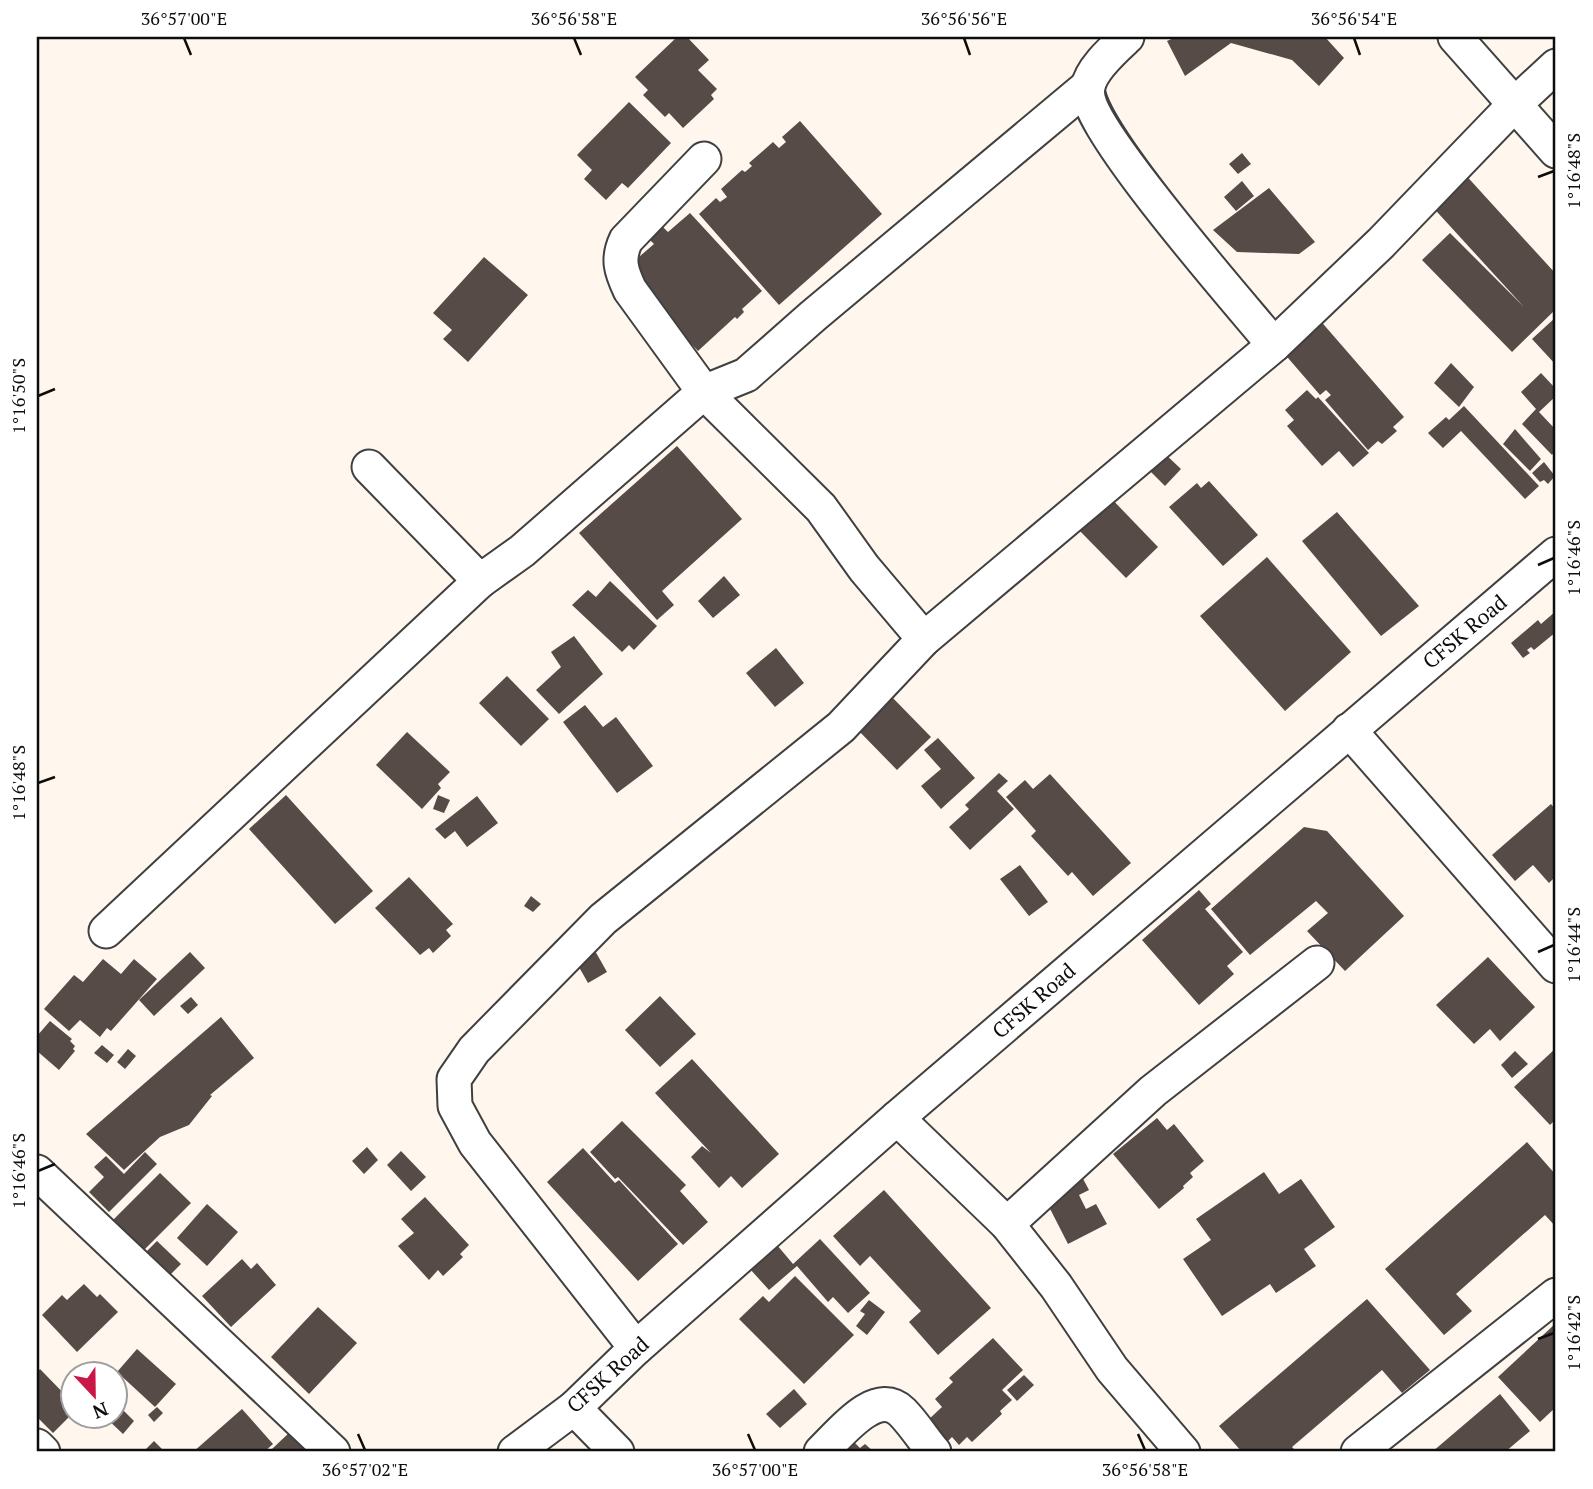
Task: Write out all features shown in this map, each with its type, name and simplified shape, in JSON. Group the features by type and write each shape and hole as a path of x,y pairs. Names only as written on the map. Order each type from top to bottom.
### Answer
{"street":[{"path":"106,932 480,581 522,551 704,392 746,375 1087,87 1101,62 1127,37"},
{"path":"1455,37 1556,151"},
{"path":"636,1348 475,1143 455,1106 454,1079 474,1050 603,919 841,727 924,639 1274,345 1381,243 1514,105 1556,66"},
{"path":"1087,87 1090,104 1098,121 1128,167 1274,345"},
{"path":"704,159 626,240 619,263 629,290 704,392 821,508 864,568 924,639"},
{"path":"369,467 480,581"},
{"name":"CFSK Road","path":"515,1452 574,1408 636,1348 897,1118 1556,554"},
{"path":"1349,730 1556,966"},
{"path":"1007,1224 1153,1091 1317,962"},
{"path":"897,1118 1007,1224 1056,1286 1112,1369 1183,1452"},
{"path":"37,1172 333,1452"},
{"path":"1358,1452 1556,1295"},
{"path":"821,1452 867,1409 885,1404 900,1410 934,1452"},
{"path":"574,1408 617,1452"},
{"path":"37,1446 43,1452"}],"building":[{"path":"677,37 687,37 709,60 698,70 717,89 711,95 714,99 683,128 669,113 665,117 643,95 648,90 635,77"},
{"path":"1176,37 1325,37 1344,58 1319,86 1292,60 1231,43 1185,76 1167,41"},
{"path":"629,102 671,143 628,188 622,183 606,200 584,179 592,170 577,155"},
{"path":"800,121 882,214 779,305 699,214 716,198 720,202 727,197 721,189 742,170 745,172 752,166 749,163 773,142 779,148 786,142 782,137"},
{"path":"1242,153 1251,164 1238,174 1229,164"},
{"path":"1462,171 1556,274 1556,309 1512,352 1422,260 1450,233 1524,307 1428,202"},
{"path":"1242,181 1254,196 1236,211 1224,197"},
{"path":"1269,188 1315,242 1299,254 1237,252 1213,230"},
{"path":"690,213 762,291 742,309 744,312 737,319 735,317 698,351 633,282 625,269 654,244 650,240 663,227 668,232"},
{"path":"484,257 528,295 468,362 443,339 452,330 433,313"},
{"path":"1556,317 1556,365 1532,339"},
{"path":"1318,318 1404,417 1393,427 1397,431 1382,444 1378,441 1368,450 1325,400 1331,395 1326,390 1320,395 1282,351"},
{"path":"1451,363 1474,387 1459,407 1434,383"},
{"path":"1541,373 1556,389 1556,396 1539,412 1556,430 1556,449 1552,455 1522,424 1536,409 1521,392"},
{"path":"1307,390 1316,399 1318,397 1369,453 1353,467 1339,451 1322,466 1287,426 1294,420 1285,410"},
{"path":"1464,406 1539,486 1525,499 1461,431 1443,448 1428,433 1446,417 1449,420"},
{"path":"1515,429 1541,459 1530,471 1503,444"},
{"path":"677,446 742,519 662,591 674,605 657,620 579,533"},
{"path":"1163,452 1181,469 1165,486 1146,467"},
{"path":"1544,462 1555,476 1548,484 1544,480 1540,482 1532,473"},
{"path":"1209,481 1258,535 1223,566 1169,507 1197,483 1201,488"},
{"path":"1107,494 1158,547 1126,578 1075,526"},
{"path":"1337,512 1419,606 1381,636 1302,541"},
{"path":"1267,557 1351,652 1285,711 1200,616"},
{"path":"724,576 740,595 713,618 698,601"},
{"path":"610,581 657,626 634,650 629,645 622,652 572,605 588,590 596,597"},
{"path":"1556,611 1556,632 1534,650 1531,647 1527,650 1530,653 1523,658 1511,643 1538,620 1541,624"},
{"path":"574,636 603,674 559,714 536,690 561,667 551,652"},
{"path":"776,648 804,683 775,707 746,673"},
{"path":"507,676 549,719 521,746 479,703"},
{"path":"889,694 931,737 897,770 855,727"},
{"path":"585,705 603,727 616,717 653,766 617,793 563,722"},
{"path":"407,732 450,772 438,784 441,788 422,809 376,765"},
{"path":"938,738 975,778 941,809 921,786 941,769 924,750"},
{"path":"999,773 1008,781 997,791 1014,809 970,850 949,827 969,809 965,805"},
{"path":"1050,774 1131,863 1093,896 1072,872 1068,876 1031,836 1036,831 1006,797 1025,780 1033,789"},
{"path":"286,795 373,891 335,924 249,829"},
{"path":"438,795 450,800 444,813 433,809"},
{"path":"477,796 498,823 467,847 455,831 445,839 435,829"},
{"path":"1551,804 1556,810 1556,876 1549,883 1533,865 1515,881 1492,855"},
{"path":"1304,827 1327,831 1404,916 1345,971 1307,931 1328,913 1316,901 1250,955 1211,909"},
{"path":"1020,865 1048,902 1029,916 1000,879"},
{"path":"409,877 453,924 446,930 451,936 433,953 429,948 420,955 375,908"},
{"path":"1199,890 1211,904 1205,909 1243,952 1227,966 1234,974 1199,1005 1142,940"},
{"path":"531,896 541,904 533,912 524,906"},
{"path":"594,949 607,972 588,983 575,960"},
{"path":"190,952 205,968 154,1016 139,1000"},
{"path":"1488,957 1535,1007 1500,1041 1490,1029 1474,1044 1436,1005"},
{"path":"103,959 121,974 134,959 157,979 111,1031 107,1028 100,1037 80,1020 69,1031 44,1009 74,975 83,982"},
{"path":"660,996 696,1034 660,1067 625,1030"},
{"path":"191,997 198,1005 188,1014 180,1006"},
{"path":"221,1017 254,1058 210,1095 212,1096 189,1125 160,1137 124,1170 86,1134"},
{"path":"50,1021 72,1039 70,1041 75,1046 75,1051 59,1070 37,1051 37,1036"},
{"path":"102,1045 114,1055 107,1063 94,1053"},
{"path":"1556,1048 1556,1119 1550,1125 1514,1087"},
{"path":"128,1049 136,1056 125,1069 117,1062"},
{"path":"1515,1051 1528,1064 1512,1078 1501,1065"},
{"path":"692,1059 779,1154 742,1188 731,1176 719,1188 691,1157 702,1146 711,1153 655,1093"},
{"path":"1157,1118 1167,1130 1174,1124 1204,1161 1190,1173 1193,1177 1184,1188 1159,1209 1113,1154"},
{"path":"622,1121 686,1185 680,1191 708,1222 683,1245 618,1177 615,1179 590,1152"},
{"path":"1527,1142 1556,1175 1556,1227 1545,1215 1456,1294 1472,1311 1444,1335 1385,1269"},
{"path":"367,1147 378,1160 364,1174 352,1161"},
{"path":"583,1148 615,1183 619,1180 678,1244 638,1281 547,1182"},
{"path":"401,1151 426,1177 411,1191 387,1165"},
{"path":"145,1152 157,1164 109,1212 89,1192 104,1177 94,1167 106,1156 124,1174"},
{"path":"1264,1172 1279,1194 1301,1179 1335,1227 1304,1249 1316,1266 1276,1293 1270,1284 1222,1316 1183,1259 1211,1240 1196,1219"},
{"path":"160,1173 191,1203 135,1259 104,1229"},
{"path":"1081,1175 1089,1190 1079,1195 1086,1209 1096,1204 1107,1224 1068,1244 1043,1195"},
{"path":"884,1190 991,1308 938,1355 909,1322 921,1311 870,1256 860,1266 833,1236"},
{"path":"425,1197 469,1245 460,1254 463,1257 443,1276 438,1270 429,1280 398,1246 414,1233 401,1219"},
{"path":"207,1204 238,1232 207,1266 177,1238"},
{"path":"820,1239 870,1293 848,1313 833,1297 828,1302 797,1266 769,1290 750,1269 777,1245 793,1264"},
{"path":"157,1241 181,1264 168,1277 144,1254"},
{"path":"242,1259 251,1269 257,1263 276,1285 231,1327 202,1296"},
{"path":"795,1276 854,1335 804,1384 739,1319 763,1296 769,1302"},
{"path":"84,1284 97,1297 100,1294 118,1312 77,1352 42,1315 62,1295 67,1300"},
{"path":"1367,1299 1430,1370 1402,1393 1382,1370 1292,1447 1297,1452 1242,1452 1219,1426"},
{"path":"869,1300 885,1312 867,1335 856,1326 865,1314 860,1311"},
{"path":"318,1307 357,1343 309,1394 271,1357"},
{"path":"1556,1323 1556,1407 1540,1422 1498,1377"},
{"path":"993,1338 1023,1370 1002,1390 1012,1400 1000,1411 1002,1414 972,1442 967,1437 959,1445 952,1437 947,1442 927,1421 942,1407 935,1399 953,1382 949,1378"},
{"path":"137,1349 176,1384 155,1407 130,1384 130,1360 127,1360"},
{"path":"40,1369 60,1390 60,1426 53,1433 37,1417 37,1373"},
{"path":"1024,1375 1034,1385 1017,1401 1007,1390"},
{"path":"794,1389 807,1404 780,1428 766,1414"},
{"path":"1500,1394 1530,1431 1505,1452 1432,1452"},
{"path":"157,1407 163,1413 154,1422 148,1415"},
{"path":"242,1409 273,1444 264,1452 193,1452"},
{"path":"291,1431 312,1452 276,1452 272,1449"},
{"path":"847,1435 860,1448 865,1444 874,1452 831,1452"},
{"path":"154,1441 165,1452 143,1452"}]}
